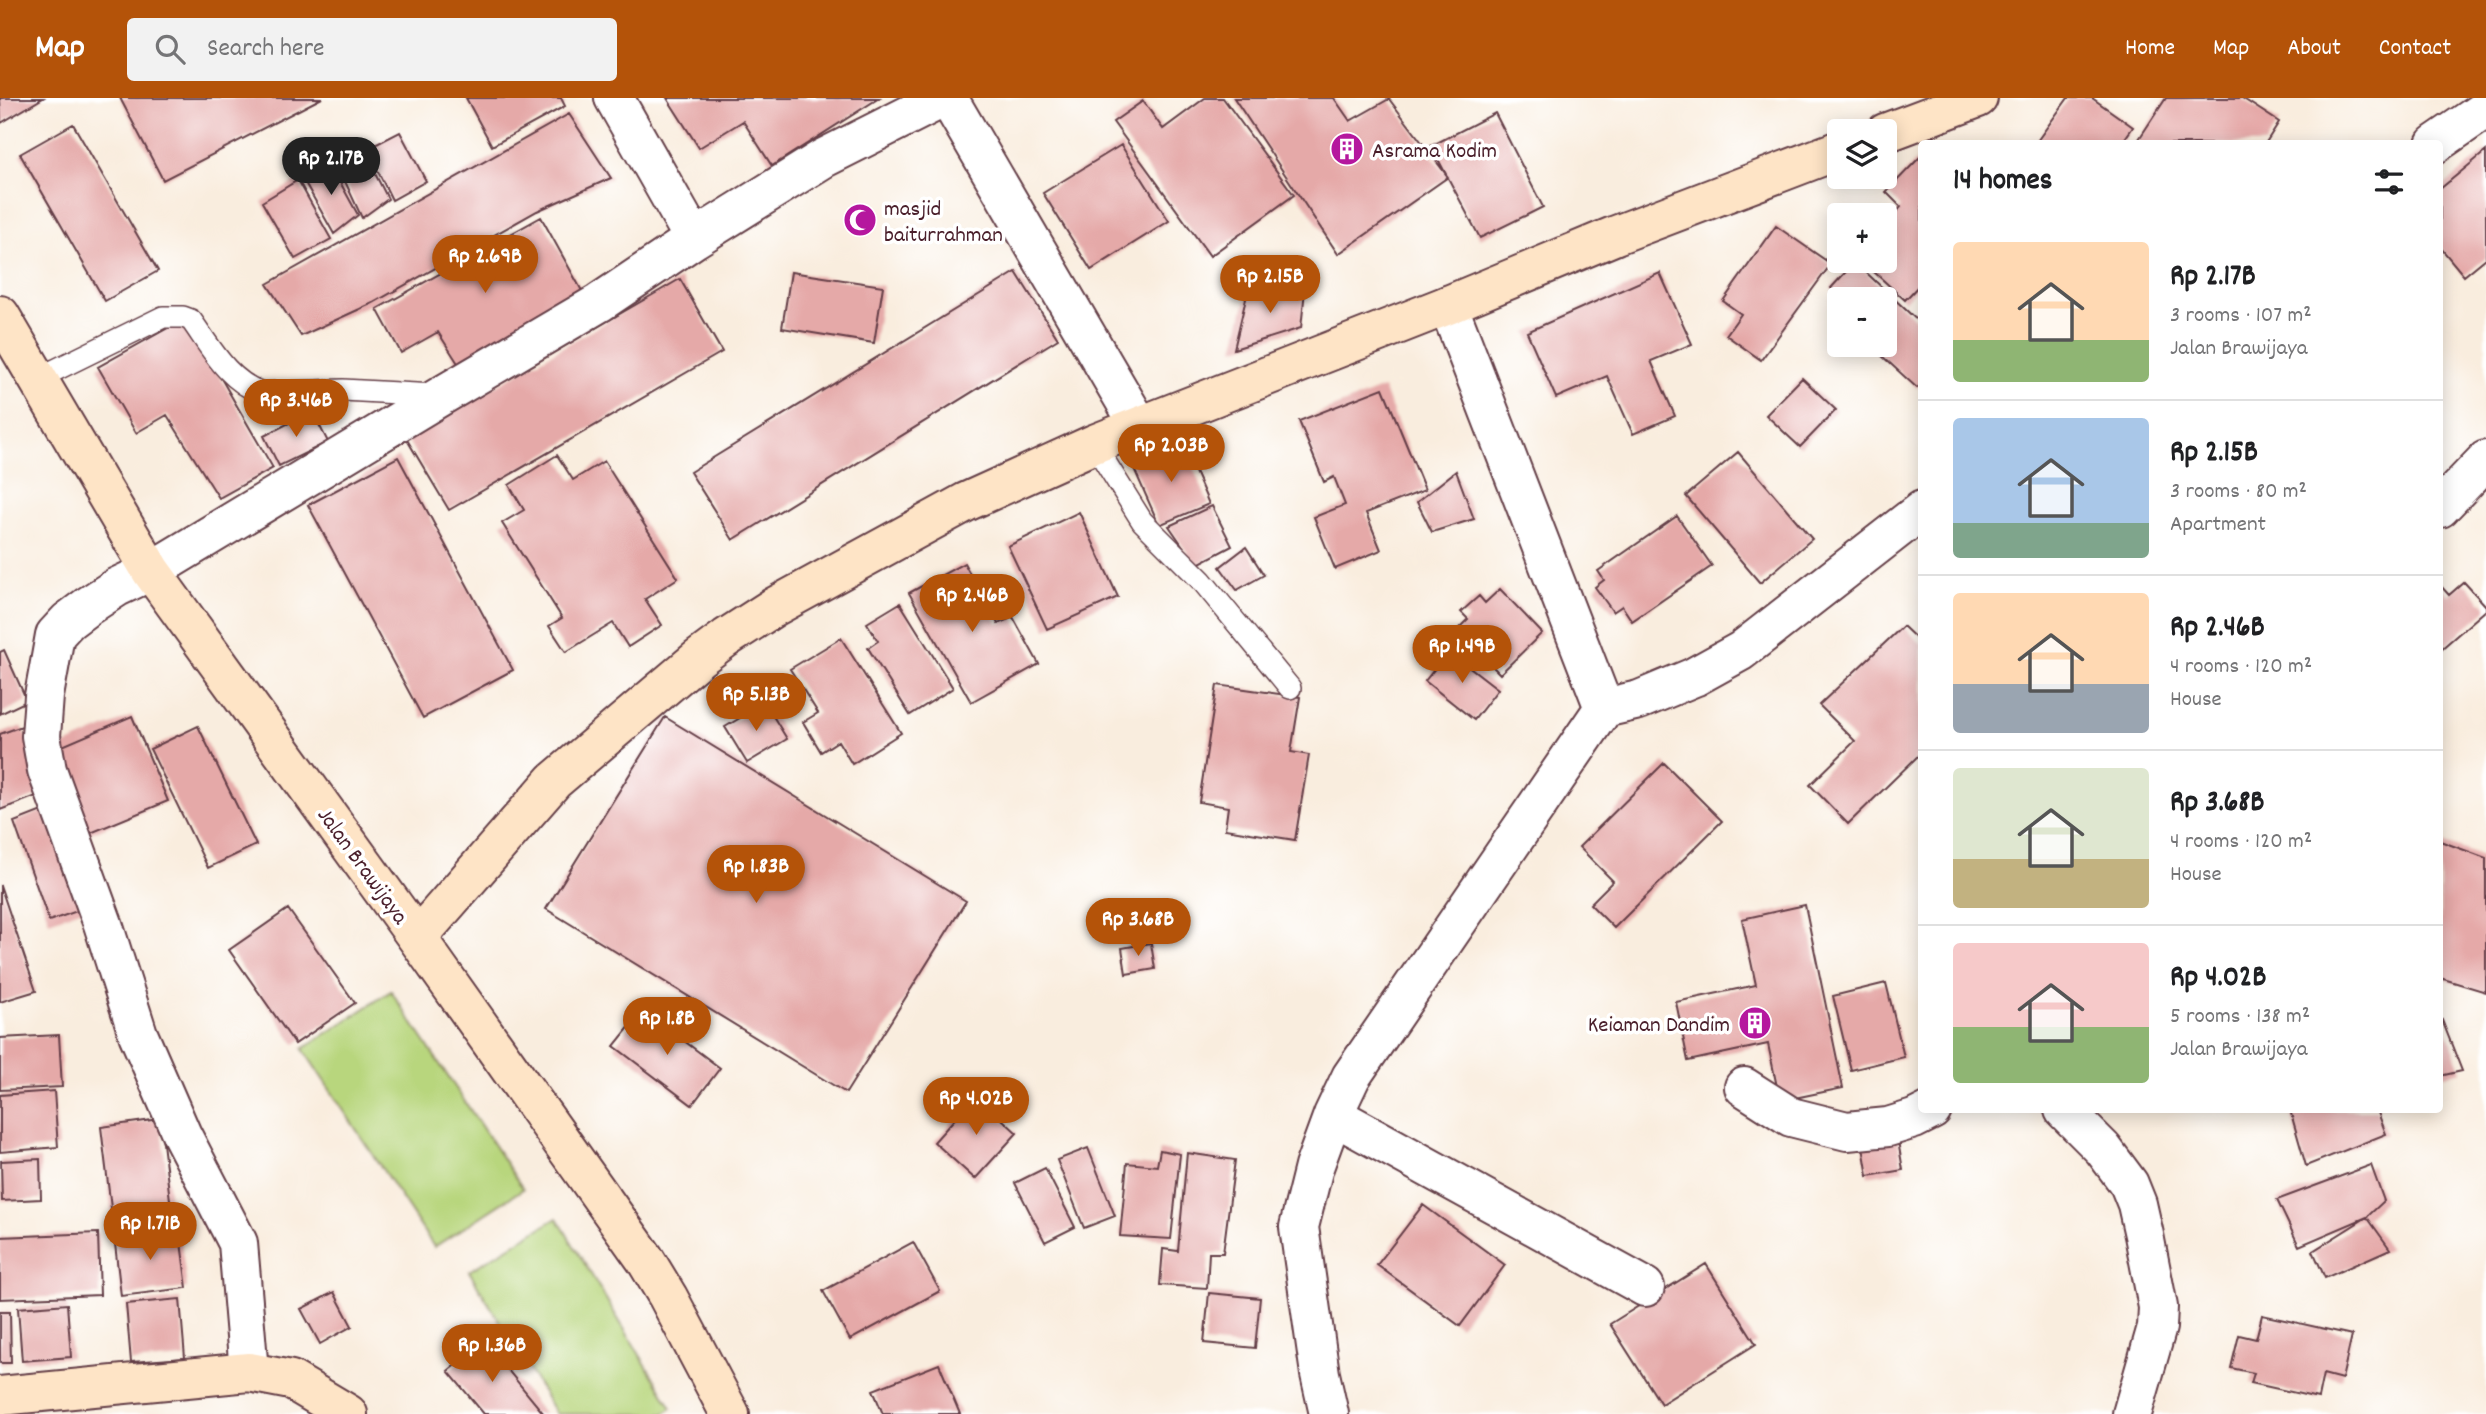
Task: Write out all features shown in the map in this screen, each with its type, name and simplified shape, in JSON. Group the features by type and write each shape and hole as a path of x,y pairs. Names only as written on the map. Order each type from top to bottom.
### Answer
{"street":[{"path":"614,98 694,239"},
{"path":"249,1372 238,1242 182,1135 138,1034 103,924 47,770 41,736 44,696 55,635 68,621 117,587 151,571 599,303 694,239 824,158 946,98 1139,425"},
{"path":"1897,128 1978,98"},
{"path":"2441,140 2486,109"},
{"path":"418,938 554,781 726,638 774,607 966,502 1094,444 1448,305 1616,235 1827,155"},
{"path":"1448,305 1604,708"},
{"name":"Jalan Brawijaya","path":"0,315 151,571 418,938 645,1259 730,1414"},
{"path":"2443,505 2486,460"},
{"path":"1329,1414 1320,1374 1298,1227 1303,1202 1333,1115 1350,1077 1604,708 1639,699 1693,677 1741,651 1918,513"},
{"path":"1744,1087 1791,1117 1847,1131 1888,1127 1926,1113"},
{"path":"2067,1113 2104,1149 2129,1184 2137,1204 2144,1236 2158,1307 2157,1327 2132,1414"},
{"path":"1333,1115 1645,1287"},
{"path":"0,1396 249,1372 292,1380 348,1414"}],"lane":[{"path":"37,379 163,317 183,317 191,320 233,376 251,389 262,393 343,390 441,396"},
{"path":"1094,444 1142,521 1202,582 1290,688"}],"green space":[{"path":"391,991 523,1189 434,1247 303,1049"},
{"path":"557,1218 672,1408 663,1414 556,1414 469,1271"}],"building":[{"path":"0,98 43,98 1,123"},
{"path":"120,98 322,98 163,180"},
{"path":"466,98 561,98 565,106 492,146"},
{"path":"667,98 879,98 772,166 743,121 699,148"},
{"path":"1205,98 1223,98 1294,195 1210,256 1113,122 1143,101 1163,129"},
{"name":"Asrama Kodim","path":"1234,98 1334,98 1350,121 1389,99 1448,177 1338,254"},
{"path":"2068,98 2092,98 2133,127 2124,140 2038,140"},
{"path":"2166,98 2242,98 2279,122 2268,140 2138,140"},
{"name":"Asrama Kodim","path":"1495,113 1543,207 1480,238 1431,146"},
{"path":"569,114 611,178 537,211 373,303 301,336 267,284"},
{"path":"73,124 158,271 105,301 20,154"},
{"path":"400,132 426,181 392,200 367,149"},
{"path":"1121,145 1169,221 1091,270 1043,193"},
{"path":"362,148 388,199 362,218 336,162"},
{"path":"2486,151 2486,258 2464,276 2443,251 2443,187"},
{"path":"1918,159 1918,286 1905,300 1897,293 1897,287 1891,287 1875,273 1897,273 1897,212 1901,207 1886,192 1889,189 1897,189 1897,181"},
{"path":"329,162 358,215 334,234 303,179"},
{"path":"298,180 331,239 295,259 262,202"},
{"path":"541,217 582,291 459,365 438,332 401,353 377,309"},
{"path":"1776,226 1827,261 1827,269 1761,360 1726,335 1741,314 1723,301"},
{"path":"791,272 883,286 874,343 782,328"},
{"path":"1016,272 1058,339 733,540 690,472"},
{"path":"1660,273 1692,344 1651,361 1675,416 1633,434 1607,376 1556,398 1527,332"},
{"path":"1845,273 1867,273 1882,287 1832,287"},
{"path":"680,279 722,352 449,510 406,438"},
{"path":"1248,290 1305,290 1301,328 1234,349"},
{"path":"1897,301 1918,321 1917,388 1883,357 1897,357"},
{"path":"186,318 273,468 219,498 167,415 136,433 98,367"},
{"path":"1802,378 1836,410 1800,447 1766,415"},
{"path":"1383,388 1425,490 1366,513 1381,550 1335,569 1314,517 1345,505 1334,477 1324,482 1299,421"},
{"path":"312,411 328,442 279,466 264,436"},
{"path":"1182,442 1209,504 1159,525 1132,464"},
{"path":"1738,452 1812,539 1760,583 1686,496"},
{"path":"557,455 573,480 604,461 678,578 645,599 662,625 628,647 613,623 566,652 549,626 562,618 502,523 524,510 509,485"},
{"path":"398,457 513,670 423,718 308,505"},
{"path":"1456,471 1474,519 1432,532 1417,502"},
{"path":"1212,506 1232,546 1196,565 1169,526"},
{"path":"1079,512 1118,597 1047,629 1008,546"},
{"path":"1677,516 1712,566 1632,621 1622,606 1613,612 1595,587 1604,580 1598,571"},
{"path":"1246,547 1264,575 1237,590 1220,567"},
{"path":"964,563 998,624 1013,617 1039,664 971,702 909,593"},
{"path":"2464,582 2486,606 2486,610 2443,647 2443,588 2449,595"},
{"path":"1500,589 1542,633 1500,674 1457,630 1468,619 1461,612 1479,596 1485,603"},
{"path":"900,603 953,688 910,715 868,648 878,641 867,623"},
{"path":"1903,626 1918,640 1918,756 1848,824 1810,785 1855,741 1819,705"},
{"path":"841,638 901,733 852,764 838,741 821,752 803,722 818,713 790,669"},
{"path":"4,650 27,701 0,714 0,652"},
{"path":"1449,651 1498,689 1474,720 1425,681"},
{"path":"1217,685 1300,697 1291,752 1309,755 1295,840 1225,829 1228,807 1199,802"},
{"path":"765,703 787,739 747,763 725,727"},
{"path":"132,716 168,801 81,837 46,753"},
{"path":"665,717 966,901 846,1093 546,909"},
{"path":"22,726 47,792 0,810 0,734"},
{"path":"198,726 256,845 208,868 150,749"},
{"path":"1664,763 1722,821 1614,928 1590,904 1613,881 1579,847"},
{"path":"47,809 83,909 49,921 14,822"},
{"path":"2443,842 2486,858 2486,992 2443,979"},
{"path":"0,885 36,991 0,1002"},
{"name":"Keiaman Dandim","path":"1805,905 1843,1088 1780,1101 1768,1044 1688,1061 1676,1002 1756,985 1742,919"},
{"path":"288,909 355,1003 295,1044 229,950"},
{"path":"1151,943 1155,969 1126,974 1122,948"},
{"path":"1886,983 1904,1057 1851,1070 1833,996"},
{"path":"643,1010 720,1068 692,1105 614,1046"},
{"path":"2443,1023 2462,1071 2443,1075"},
{"path":"59,1035 62,1087 0,1090 0,1038"},
{"path":"54,1091 58,1147 0,1152 0,1095"},
{"path":"976,1095 1017,1133 975,1179 934,1142"},
{"path":"2291,1113 2378,1113 2386,1134 2306,1166"},
{"path":"160,1119 171,1208 112,1216 101,1127"},
{"path":"1897,1135 1903,1170 1868,1176 1862,1141"},
{"path":"1088,1148 1115,1216 1084,1228 1057,1160"},
{"path":"1160,1150 1180,1154 1171,1239 1120,1236 1127,1163 1157,1166"},
{"path":"1187,1153 1235,1160 1223,1253 1209,1253 1207,1288 1160,1285 1163,1249 1178,1251"},
{"path":"40,1159 41,1199 2,1201 1,1161"},
{"path":"2371,1165 2384,1201 2367,1217 2299,1246 2277,1200"},
{"path":"1045,1168 1075,1227 1045,1242 1015,1183"},
{"path":"1423,1205 1505,1265 1460,1326 1377,1265"},
{"path":"2367,1217 2390,1249 2325,1278 2313,1251"},
{"path":"179,1227 187,1288 121,1296 114,1235"},
{"path":"98,1233 100,1295 0,1299 0,1237"},
{"path":"913,1242 940,1291 850,1340 823,1291"},
{"path":"1706,1264 1756,1344 1661,1404 1610,1324"},
{"path":"334,1292 352,1326 320,1344 301,1309"},
{"path":"1209,1293 1260,1298 1255,1348 1204,1343"},
{"path":"180,1299 185,1358 131,1362 126,1304"},
{"path":"67,1304 71,1357 22,1361 18,1308"},
{"path":"0,1312 10,1312 11,1363 0,1363"},
{"path":"2262,1315 2352,1335 2342,1379 2323,1374 2318,1398 2251,1383 2254,1373 2231,1368 2239,1335 2256,1339"},
{"path":"484,1341 544,1414 484,1414 448,1371"},
{"path":"939,1364 960,1414 883,1414 873,1390"}],"place":[{"name":"Asrama Kodim","path":"1347,149"},
{"name":"masjid baiturrahman","path":"860,220"},
{"name":"Keiaman Dandim","path":"1755,1023"}]}
